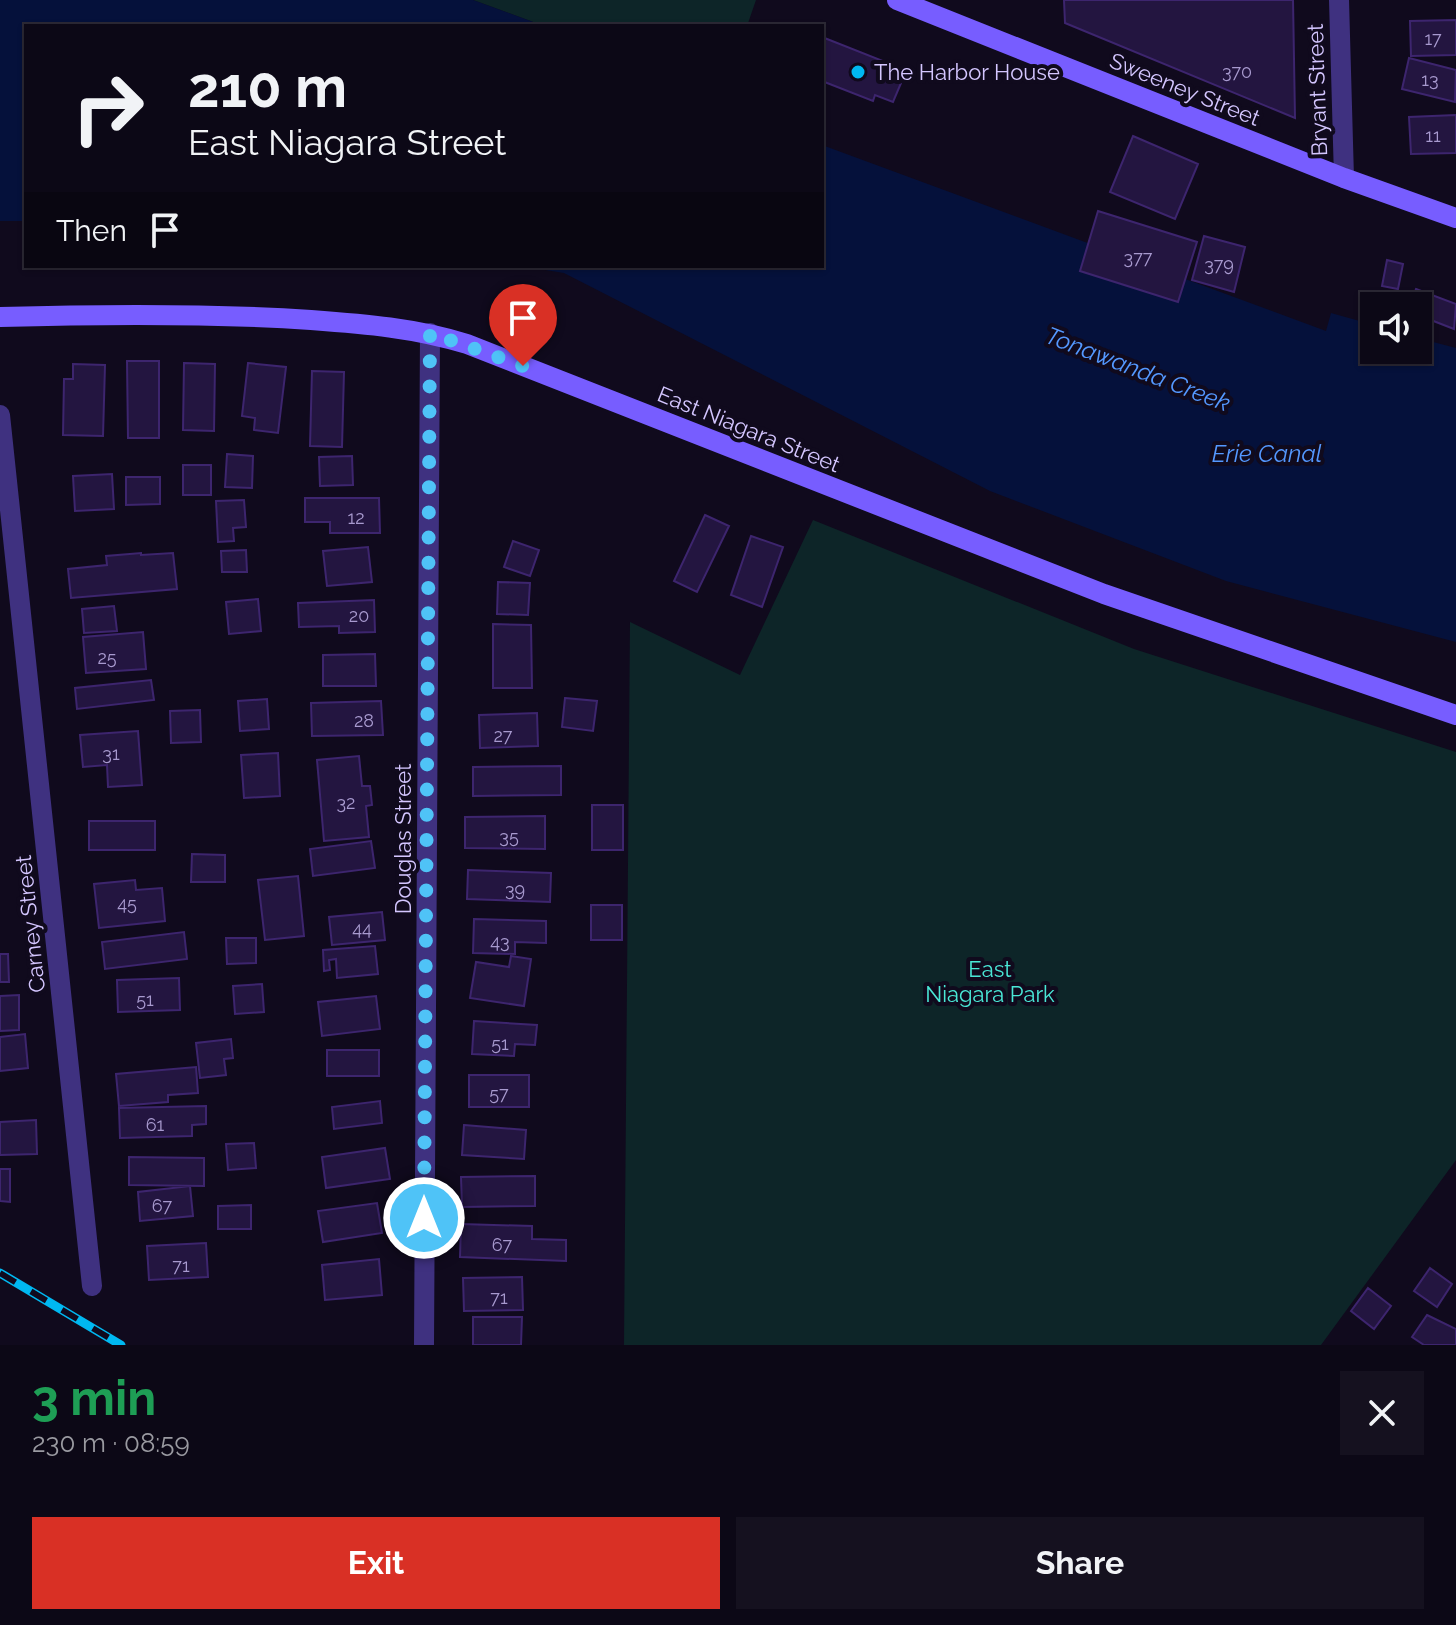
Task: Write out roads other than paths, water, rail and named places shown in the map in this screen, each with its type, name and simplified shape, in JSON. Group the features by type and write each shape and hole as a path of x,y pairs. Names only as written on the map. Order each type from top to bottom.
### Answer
{"street":[{"name":"Sweeney Street","path":"897,0 1344,178 1456,218"},
{"name":"Bryant Street","path":"1339,0 1344,178"},
{"name":"East Niagara Street","path":"0,317 117,314 257,316 395,326 430,333 467,344 1147,610 1456,715"},
{"name":"Douglas Street","path":"424,1345 430,333"},
{"name":"Carney Street","path":"0,415 92,1286"}],"water":[{"path":"0,0 473,0 539,24 24,24 24,221 0,221"},
{"name":"Erie Canal","path":"824,146 1326,331 1331,313 1360,321 1360,364 1432,364 1432,342 1456,348 1456,642 1226,581 990,491 564,273 533,268 824,268"}],"railway":[{"path":"0,1273 121,1345"}],"place":[{"name":"The Harbor House","path":"858,72"}],"water label":[{"name":"Tonawanda Creek","path":"1138,369"}],"park label":[{"name":"East Niagara Park","path":"990,982"}]}
